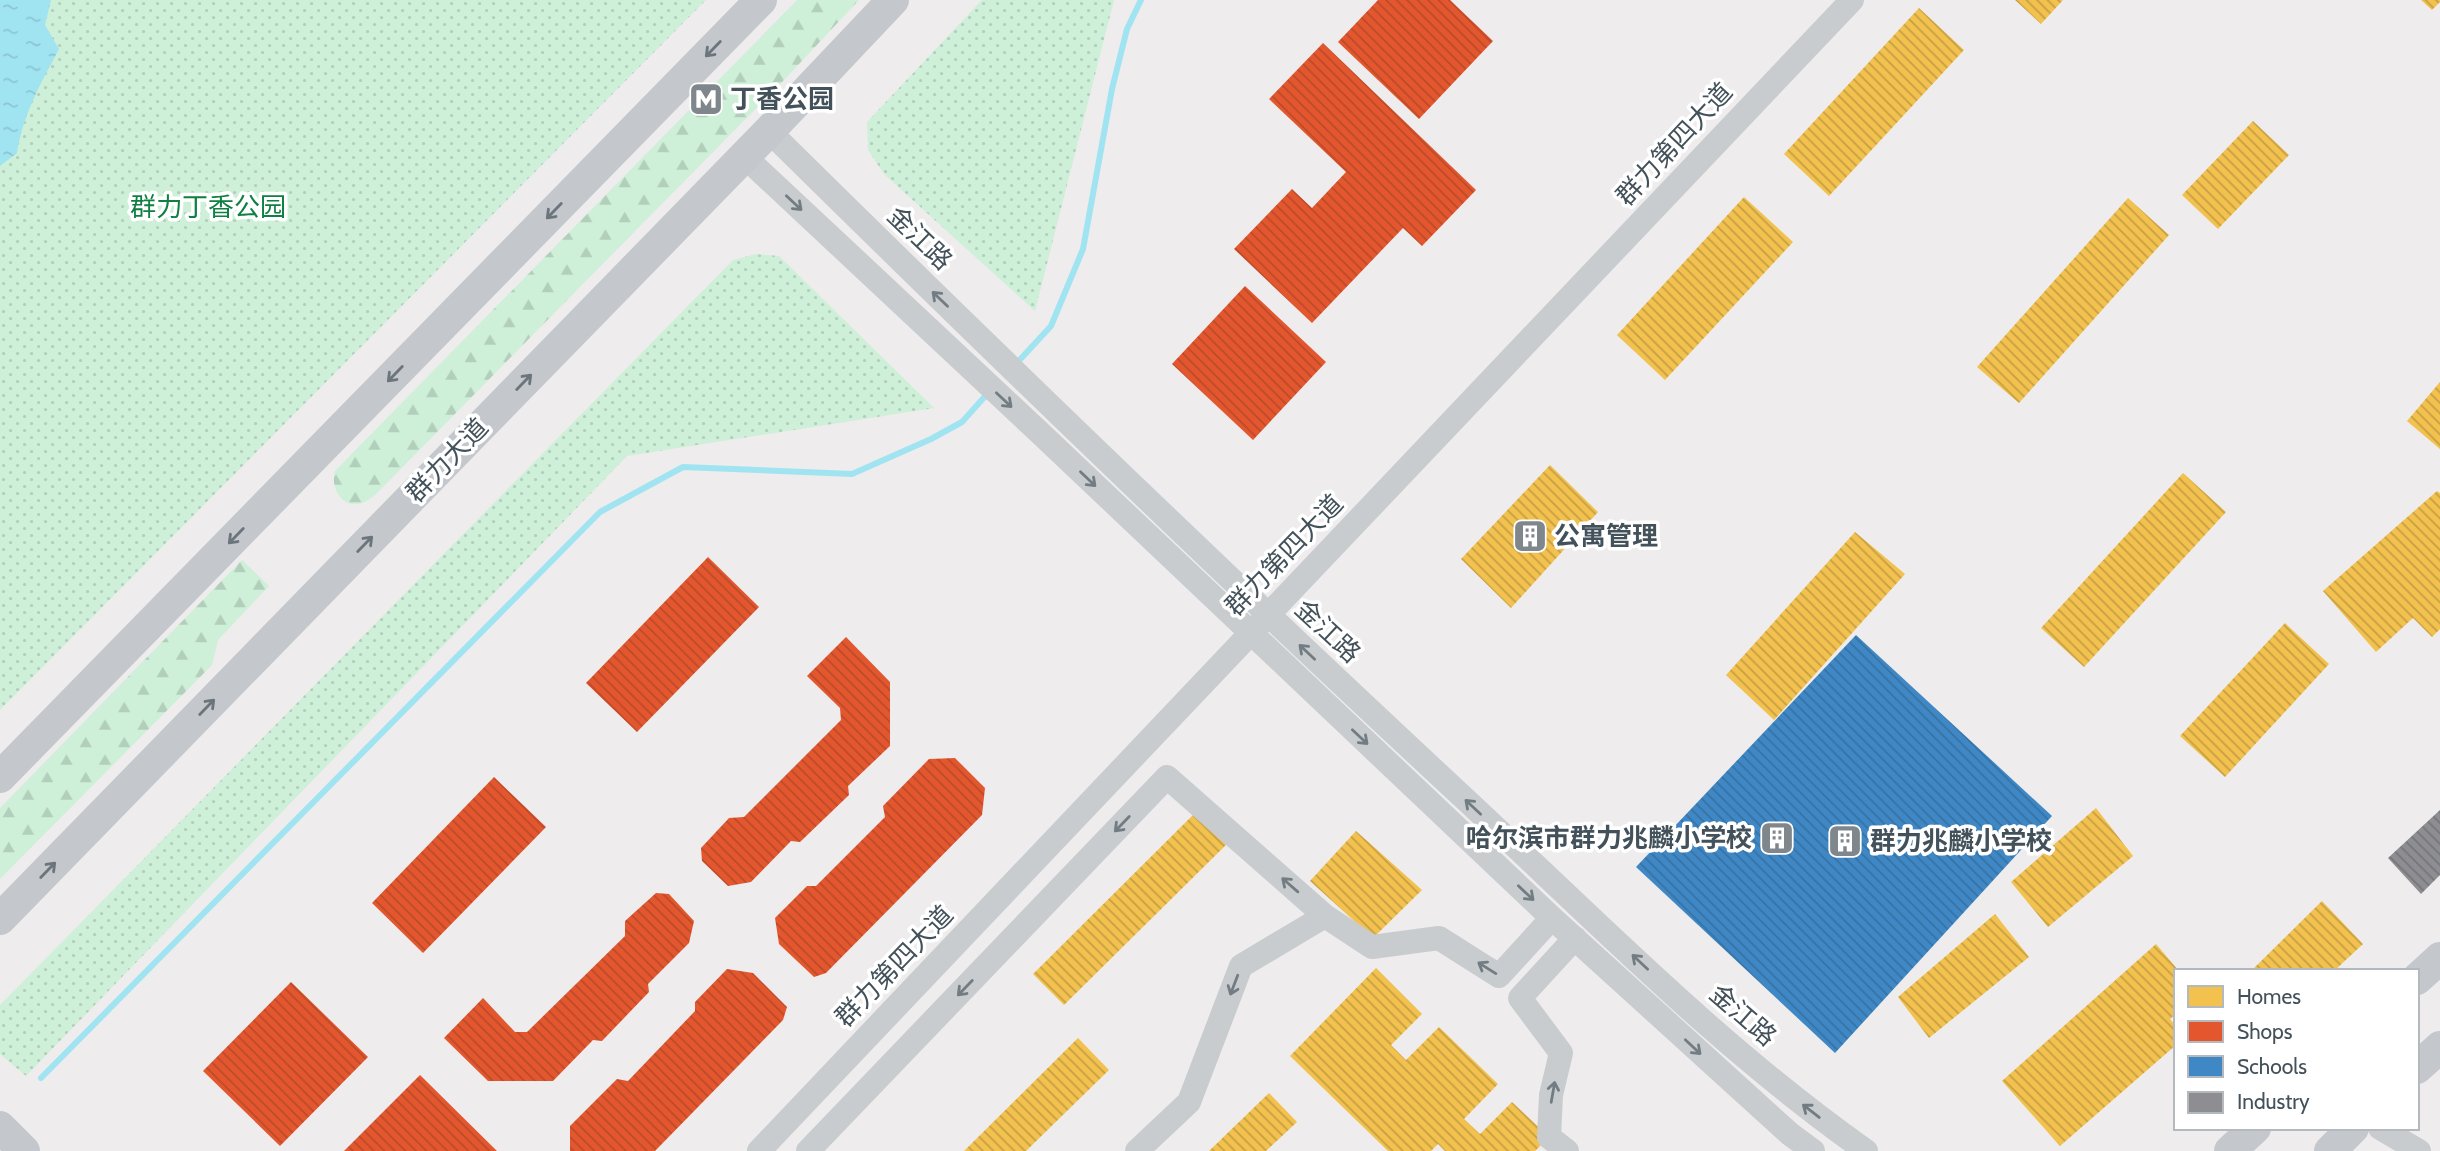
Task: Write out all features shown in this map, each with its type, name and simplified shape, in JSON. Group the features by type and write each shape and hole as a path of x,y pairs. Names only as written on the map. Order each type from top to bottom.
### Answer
{"main road":[{"path":"0,777 761,0"},
{"name":"群力大道","path":"0,919 894,0"},
{"path":"2419,977 2440,958"},
{"path":"2419,1066 2440,1046"},
{"path":"0,1127 24,1151"},
{"path":"2230,1151 2253,1130"},
{"path":"2330,1151 2351,1130"}],"street":[{"name":"群力第四大道","path":"759,1151 1852,0"},
{"name":"金江路","path":"769,131 988,347 1268,616 1722,1038 1815,1115 1867,1151"},
{"path":"744,156 1552,918 1790,1134 1813,1151"},
{"path":"808,1151 1167,778 1325,916 1372,947 1439,938 1499,976 1552,918"},
{"path":"1136,1151 1189,1102 1241,966 1325,916"},
{"path":"1567,1151 1549,1137 1551,1095 1561,1053 1520,998 1575,938"},
{"path":"2382,1130 2419,1151"}],"green space":[{"name":"群力丁香公园","path":"0,0 706,0 0,710"},
{"path":"797,0 859,0 783,81 379,491 362,503 343,500 334,484 335,471"},
{"path":"982,0 1114,0 1035,311 884,174 868,150 867,122"},
{"path":"756,254 779,256 934,408 627,456 26,1076 0,1054 0,1005 733,260"},
{"path":"242,560 269,586 218,640 212,665 0,879 0,808"}],"water":[{"path":"0,0 51,0 45,25 59,49 28,112 17,153 0,166"}],"building: Homes":[{"path":"2015,0 2063,0 2041,24"},
{"path":"2421,0 2440,0 2440,2 2432,10"},
{"path":"1919,8 1964,50 1829,196 1784,154"},
{"path":"2253,121 2289,155 2218,229 2182,195"},
{"path":"1744,197 1793,242 1665,380 1617,335"},
{"path":"2128,198 2169,235 2019,403 1977,367"},
{"path":"2440,382 2440,449 2407,421"},
{"name":"公寓管理","path":"1550,465 1598,512 1511,608 1461,559"},
{"path":"2183,473 2226,512 2084,667 2041,628"},
{"path":"2437,491 2440,493 2440,629 2432,637 2413,618 2376,652 2323,591"},
{"path":"1855,532 1905,574 1774,720 1726,675"},
{"path":"2285,623 2329,664 2225,777 2180,736"},
{"path":"2096,808 2133,856 2048,927 2011,882"},
{"path":"1197,811 1228,843 1064,1005 1033,974"},
{"path":"1356,831 1422,890 1373,938 1310,881"},
{"path":"2322,901 2363,944 2336,969 2253,969"},
{"path":"1995,914 2029,957 1929,1038 1898,997"},
{"path":"2156,944 2177,969 2174,969 2174,1016 2170,1019 2174,1024 2174,1047 2060,1146 2002,1081"},
{"path":"1376,968 1422,1014 1391,1045 1406,1060 1439,1027 1498,1084 1464,1119 1480,1134 1512,1102 1549,1137 1535,1151 1445,1151 1438,1144 1431,1151 1388,1151 1290,1056"},
{"path":"1078,1038 1109,1070 1026,1151 964,1151"},
{"path":"1269,1093 1297,1122 1266,1151 1209,1151"}],"building: Shops":[{"path":"1378,0 1450,0 1493,41 1419,119 1338,42"},
{"path":"1323,43 1476,190 1422,246 1403,228 1312,323 1234,249 1292,189 1312,208 1346,172 1269,99"},
{"path":"1245,286 1326,362 1253,440 1172,364"},
{"path":"708,557 759,607 637,732 586,683"},
{"path":"846,637 890,682 890,746 848,786 849,795 800,842 791,841 751,882 728,886 702,861 701,848 729,818 744,817 841,720 840,708 807,676"},
{"path":"955,758 985,788 982,815 826,973 814,977 779,944 775,918 807,886 816,886 885,817 883,806 929,759"},
{"path":"494,777 546,827 423,953 372,903"},
{"path":"656,893 669,894 694,921 689,943 648,984 649,992 602,1041 593,1040 553,1081 488,1081 444,1038 483,998 515,1032 527,1032 625,936 625,921"},
{"path":"727,969 753,973 787,1007 783,1020 655,1151 570,1151 570,1126 617,1079 628,1081 695,1011 695,1002"},
{"path":"291,982 368,1057 280,1146 203,1071"},
{"path":"420,1075 497,1151 344,1151"}],"building: Schools":[{"name":"群力兆麟小学校","path":"1856,635 2052,816 1835,1053 1636,867"}],"building: Industry":[{"path":"2440,810 2440,875 2421,894 2388,858"}],"waterway":[{"path":"1015,365 1051,326 1083,249 1112,89 1127,29 1141,0"},
{"path":"41,1078 600,512 683,467 852,474 931,439 962,422 988,393"}],"place":[{"name":"丁香公园","path":"706,99"},
{"name":"公寓管理","path":"1530,536"},
{"name":"哈尔滨市群力兆麟小学校","path":"1777,838"},
{"name":"群力兆麟小学校","path":"1845,841"}]}
